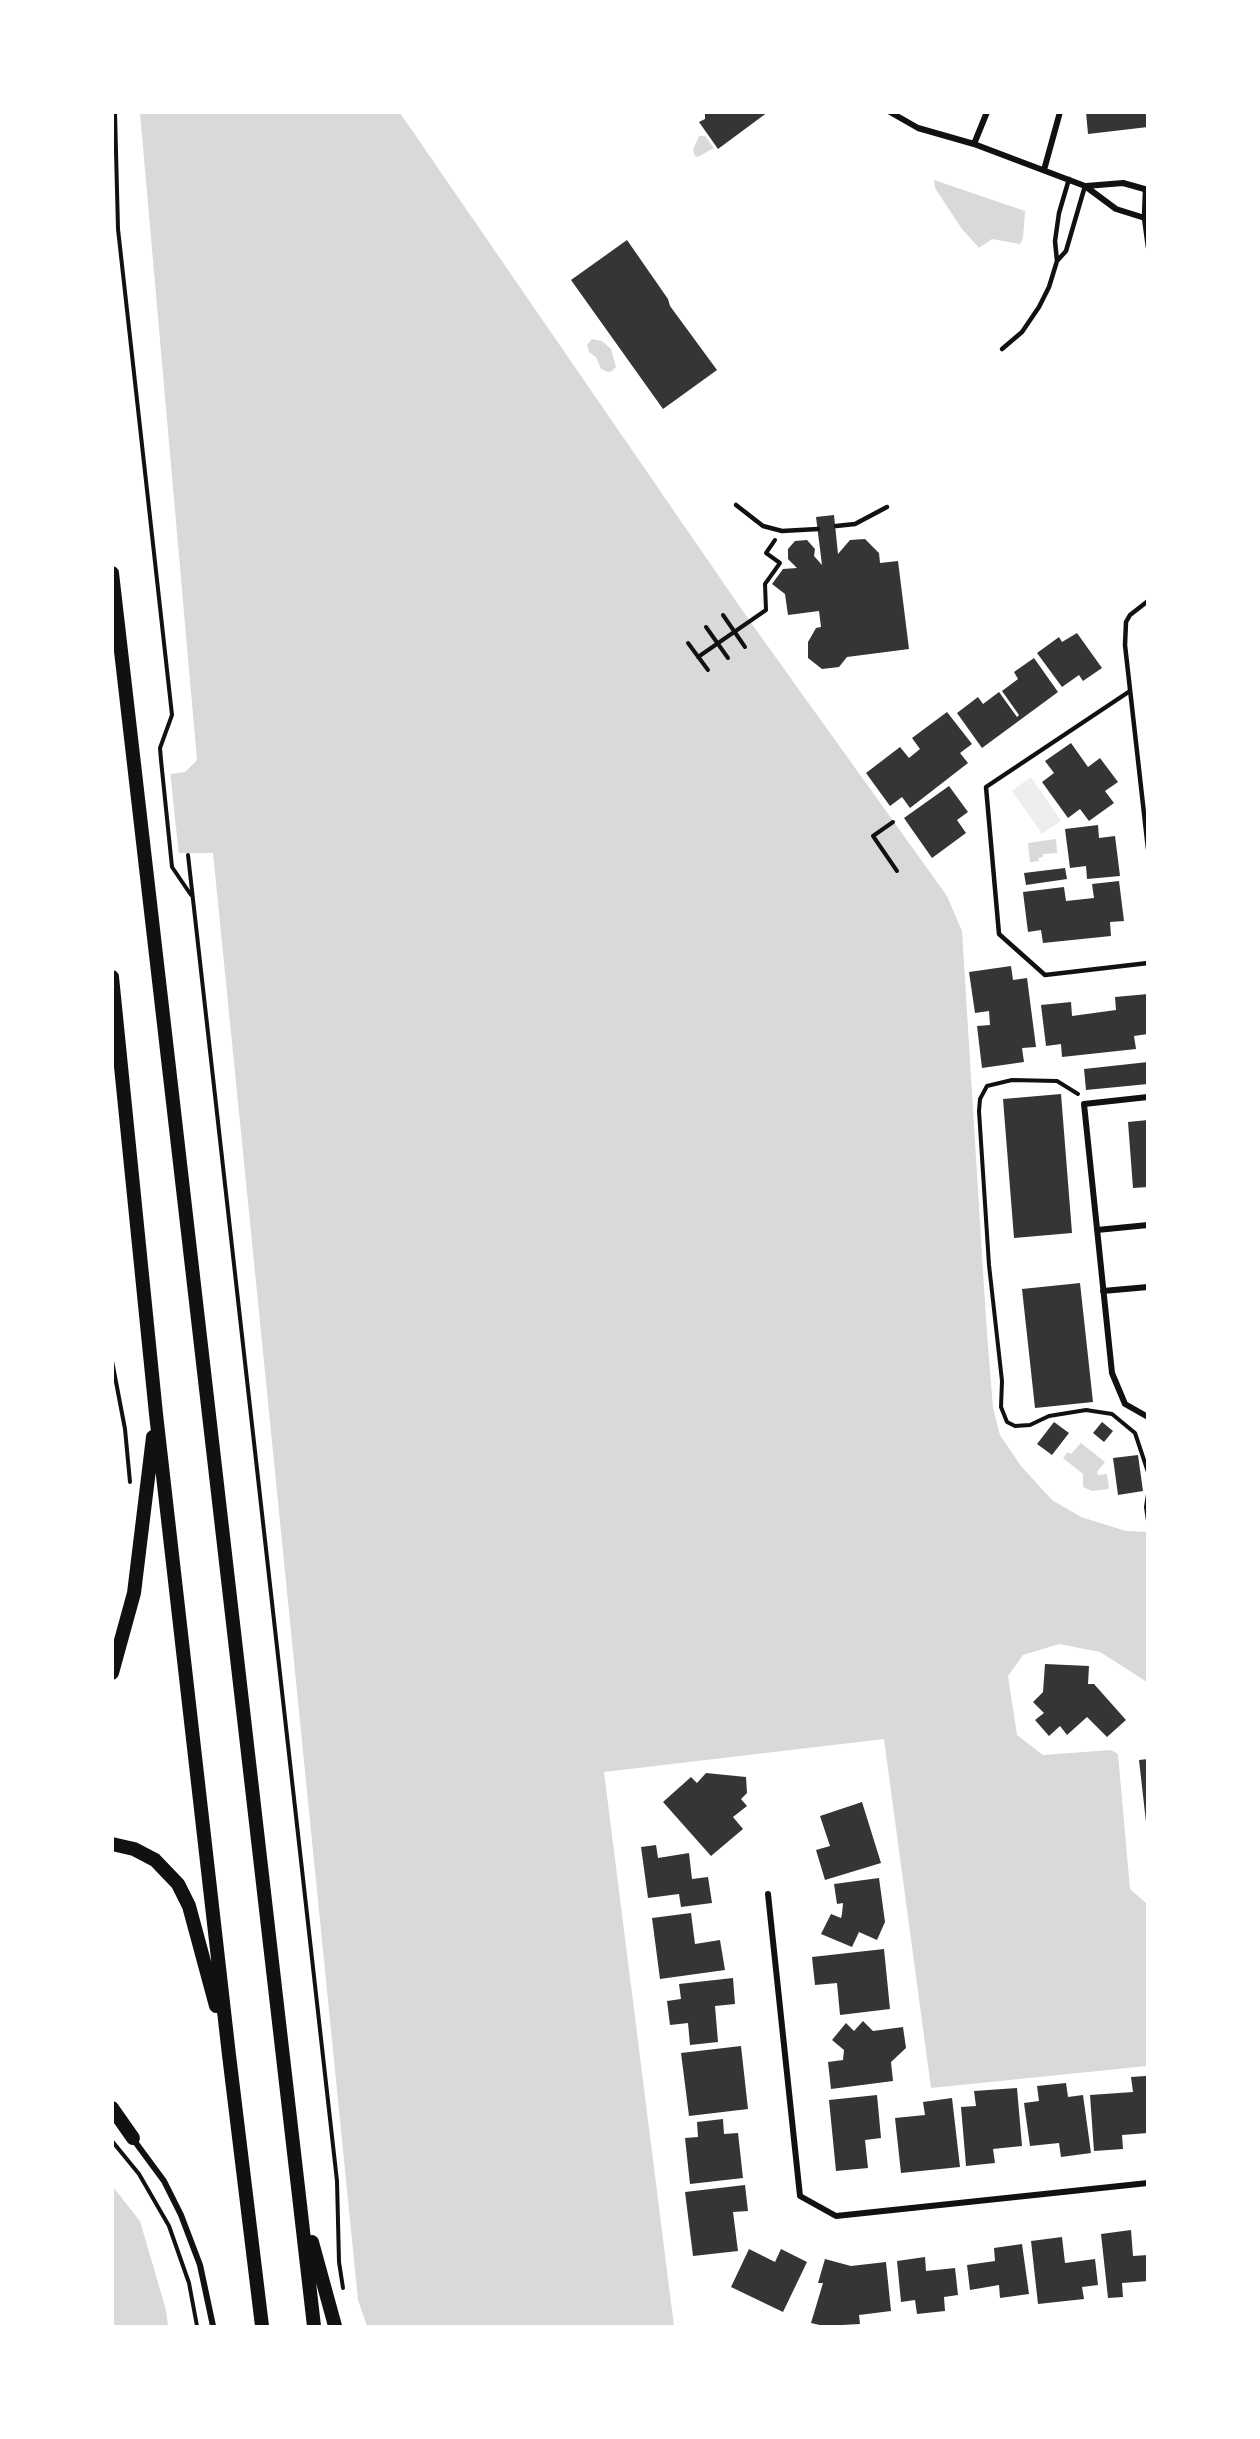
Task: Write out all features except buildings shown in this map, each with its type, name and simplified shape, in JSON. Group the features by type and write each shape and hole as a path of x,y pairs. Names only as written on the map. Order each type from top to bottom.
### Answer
{"highway":[{"path":"112,573 314,2326"},
{"path":"112,977 156,1414 262,2326"},
{"path":"112,1673 134,1593 156,1414"},
{"path":"112,1844 134,1849 155,1860 172,1876 183,1893 194,1923 229,2055"},
{"path":"112,2108 133,2138"},
{"path":"112,2117 133,2138"},
{"path":"300,2190 335,2326"}],"street":[{"path":"890,112 918,128 974,144 1069,179 1085,186 1116,208 1146,219"},
{"path":"974,144 987,112"},
{"path":"1044,170 1060,112"},
{"path":"1085,186 1123,183 1146,190"},
{"path":"1148,1097 1084,1104 1112,1373 1125,1404 1148,1417"},
{"path":"1097,1230 1148,1225"},
{"path":"1104,1291 1148,1287"},
{"path":"768,1894 800,2196 836,2216 1148,2183"},
{"path":"133,2138 164,2181 185,2224 205,2284 213,2326"}],"lane":[{"path":"1002,350 1022,332 1049,287 1057,261 1056,232 1069,179"},
{"path":"1057,261 1066,251 1085,186"},
{"path":"1146,190 1148,249"},
{"path":"736,505 763,525 782,531 818,529"},
{"path":"836,526 855,524 887,507"},
{"path":"1148,601 1130,615 1126,622 1125,645 1148,849"},
{"path":"1130,691 986,787 999,934 1045,975 1148,963"}],"path":[{"path":"115,112 118,229 172,715 160,748 161,760 172,867 193,897"},
{"path":"698,657 766,610 765,584 780,563 765,553 782,531"},
{"path":"723,615 745,647"},
{"path":"706,627 728,658"},
{"path":"688,643 708,670"},
{"path":"893,822 873,836 897,871"},
{"path":"188,855 337,2181 339,2262 344,2296"},
{"path":"1084,1104 1079,1094 1057,1081 1047,1079 1012,1080 987,1086 980,1099 989,1265 1002,1381 1001,1407 1007,1422 1015,1426 1030,1425 1049,1416 1086,1410 1112,1414 1136,1433 1148,1472"},
{"path":"112,1361 125,1429 130,1489"},
{"path":"1148,1494 1146,1507 1148,1521"},
{"path":"112,2141 139,2174 169,2226 189,2283 197,2326"}],"shaded area":[{"path":"140,113 400,113 749,620 947,896 962,931 986,1320 993,1408 1000,1435 1021,1466 1052,1500 1081,1517 1126,1531 1147,1532 1147,1682 1100,1652 1059,1644 1023,1655 1008,1676 1017,1735 1043,1755 1111,1750 1118,1754 1130,1889 1147,1904 1147,2066 931,2088 884,1739 604,1772 674,2326 367,2326 358,2300 213,853 113,853 112,782 185,772 197,760"},
{"path":"699,136 705,136 714,148 698,157 695,156 693,150"},
{"path":"934,180 1025,211 1023,238 1020,244 992,239 979,248 962,229 935,188"},
{"path":"592,339 602,341 611,349 616,367 612,371 601,369 596,357 589,352 587,345"},
{"path":"1031,777 1061,821 1042,834 1012,791"},
{"path":"1056,839 1057,853 1043,854 1043,857 1038,858 1039,861 1030,862 1028,843"},
{"path":"1081,1443 1105,1462 1097,1472 1098,1475 1107,1474 1109,1489 1092,1491 1083,1487 1083,1474 1063,1458 1068,1452 1071,1454"},
{"path":"113,2187 140,2221 166,2310 168,2326 113,2326"}],"pier":[{"path":"170,771 179,856 112,856 112,779"}]}
